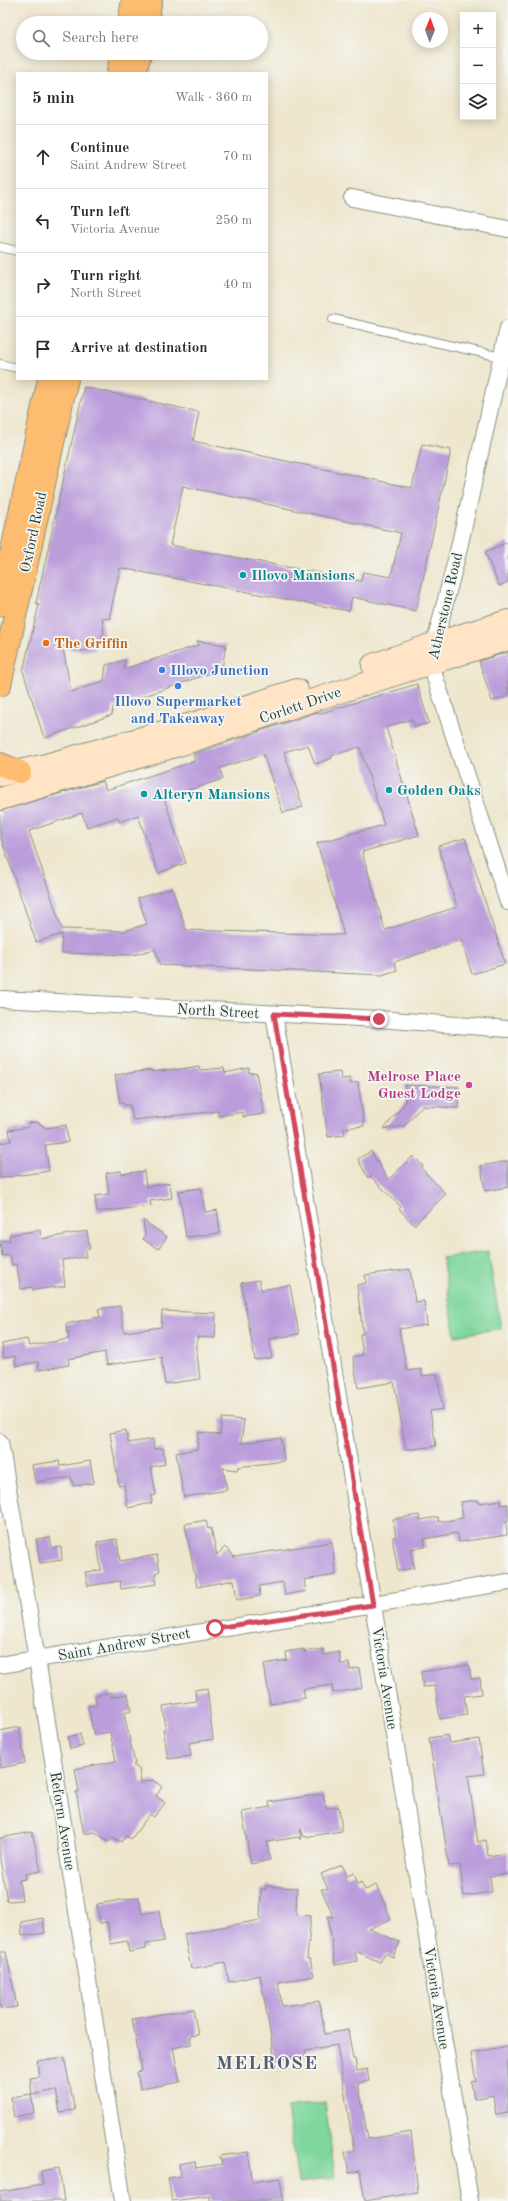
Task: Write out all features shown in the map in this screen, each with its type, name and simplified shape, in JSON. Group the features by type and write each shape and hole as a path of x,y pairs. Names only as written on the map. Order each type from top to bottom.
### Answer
{"main road":[{"path":"130,16 133,0"},
{"path":"148,16 151,0"},
{"path":"118,72 121,60"},
{"path":"135,72 138,60"},
{"name":"Oxford Road","path":"0,605 49,380"},
{"name":"Oxford Road","path":"0,685 67,380"},
{"name":"Corlett Drive","path":"0,799 185,744 433,652 508,622"},
{"name":"Corlett Drive","path":"10,774 202,721 370,667 433,652 508,639"},
{"path":"0,764 10,774"}],"street":[{"path":"352,198 508,229"},
{"name":"Atherstone Road","path":"508,328 433,652 508,902"},
{"name":"North Street","path":"0,999 508,1029"},
{"name":"Victoria Avenue","path":"274,1014 373,1605 470,2201"},
{"name":"Reform Avenue","path":"0,1442 37,1659 123,2201"},
{"name":"Saint Andrew Street","path":"0,1665 215,1628 373,1605 508,1582"}],"lane":[{"path":"0,247 16,251"},
{"path":"333,319 501,357"},
{"path":"0,364 16,368"}],"green space":[{"path":"488,1251 501,1328 455,1336 442,1258"},
{"path":"325,2102 335,2178 298,2183 287,2107"}],"building":[{"path":"84,387 199,412 193,441 412,488 422,444 451,450 416,611 352,597 349,611 120,568 109,619 102,618 104,632 94,650 82,651 63,648 71,692 104,681 106,665 125,660 124,669 199,645 197,641 226,645 222,669 113,707 112,715 44,738 23,671 39,604 36,603","holes":["183,486 401,533 391,577 363,572 361,581 170,545"]},
{"path":"508,542 508,582 499,586 485,552"},
{"path":"508,652 508,696 492,701 479,661"},
{"path":"417,684 429,723 415,727 412,719 386,727 419,835 362,852 385,930 457,907 438,846 465,838 505,964 472,974 461,940 394,962 397,970 382,975 160,965 155,949 133,955 61,953 62,934 36,942 0,835 0,811 103,781 106,790 195,761 193,754 317,712 318,714","holes":["308,745 315,764 332,758 331,756 360,747 384,825 317,843 344,935 186,930 172,888 138,898 147,924 124,931 62,929 29,831 82,813 87,827 118,817 119,822 138,815 158,873 186,863 164,798 223,779 220,768 263,754 283,813 303,807 284,752"]},
{"path":"199,1066 200,1070 224,1068 225,1073 249,1068 249,1073 256,1072 264,1114 243,1117 243,1112 218,1116 218,1111 133,1120 130,1105 120,1103 115,1075 152,1070 152,1072 175,1070"},
{"path":"340,1072 341,1079 350,1078 350,1084 358,1082 364,1126 344,1128 345,1135 328,1137 319,1074"},
{"path":"405,1085 459,1087 458,1108 422,1106 404,1126 384,1129 405,1103"},
{"path":"37,1122 46,1128 66,1125 68,1142 45,1145 49,1171 0,1178 0,1143 11,1141 9,1130 29,1127 28,1123"},
{"path":"371,1151 388,1180 413,1156 423,1166 421,1168 446,1194 414,1225 399,1209 401,1207 370,1176 368,1178 358,1159"},
{"path":"508,1161 508,1187 485,1191 481,1166"},
{"path":"121,1171 122,1174 144,1171 146,1187 170,1183 172,1198 150,1201 151,1206 97,1212 95,1196 109,1194 106,1173"},
{"path":"201,1188 205,1212 217,1210 220,1233 186,1237 179,1191"},
{"path":"143,1220 167,1237 158,1249 143,1239 145,1235"},
{"path":"40,1230 42,1239 87,1231 90,1249 85,1250 86,1257 62,1260 65,1286 33,1290 32,1287 21,1289 16,1264 12,1265 10,1255 2,1256 0,1241 10,1240 9,1235"},
{"path":"410,1269 415,1302 424,1301 427,1325 399,1329 407,1371 421,1369 422,1376 437,1374 443,1409 430,1411 436,1446 406,1449 394,1382 358,1388 353,1357 363,1355 360,1334 363,1334 357,1285 366,1283 365,1275"},
{"path":"259,1280 261,1290 290,1285 299,1334 269,1339 272,1358 255,1360 241,1283"},
{"path":"120,1306 124,1332 161,1327 162,1311 216,1313 215,1338 197,1337 200,1379 165,1384 161,1357 107,1365 105,1352 68,1359 69,1365 39,1370 38,1362 16,1366 15,1356 4,1358 2,1344 27,1339 29,1346 69,1339 66,1324 100,1317 98,1309"},
{"path":"222,1418 244,1420 241,1443 281,1438 284,1461 238,1467 237,1470 223,1468 227,1490 184,1497 176,1453 197,1449 199,1432 220,1435"},
{"path":"126,1430 128,1443 153,1439 154,1449 163,1448 165,1464 151,1467 156,1495 151,1496 152,1503 128,1508 124,1485 119,1486 110,1433"},
{"path":"59,1461 60,1466 90,1461 94,1483 73,1486 71,1477 35,1482 32,1465"},
{"path":"478,1500 479,1503 501,1500 501,1505 508,1504 508,1522 506,1522 507,1535 459,1542 457,1533 424,1539 425,1547 411,1549 414,1568 398,1571 393,1543 393,1537 396,1537 393,1519 419,1515 420,1520 438,1517 439,1522 463,1518 461,1502"},
{"path":"206,1520 208,1529 211,1528 217,1555 225,1547 234,1557 332,1542 336,1575 304,1580 306,1591 285,1595 283,1582 259,1586 260,1596 237,1600 234,1580 197,1587 185,1524"},
{"path":"50,1537 52,1548 61,1547 62,1560 40,1563 36,1539"},
{"path":"117,1539 120,1561 157,1555 160,1571 155,1573 157,1584 121,1589 120,1581 88,1586 85,1572 101,1570 97,1542"},
{"path":"304,1649 304,1652 323,1649 324,1655 339,1652 341,1664 349,1663 350,1670 359,1668 362,1688 333,1693 332,1685 303,1689 305,1698 270,1704 264,1664 287,1660 286,1652"},
{"path":"469,1665 471,1679 480,1678 482,1694 464,1696 467,1715 440,1719 435,1686 423,1687 421,1672"},
{"path":"207,1688 213,1739 189,1743 191,1756 168,1759 163,1729 166,1728 163,1706 196,1701 195,1690"},
{"path":"111,1692 112,1697 128,1694 131,1711 124,1713 135,1764 133,1765 139,1769 141,1783 153,1780 162,1787 156,1796 165,1803 154,1817 150,1814 131,1839 126,1836 121,1842 113,1837 109,1842 95,1832 84,1834 76,1792 79,1792 75,1769 116,1761 110,1732 94,1735 88,1706 97,1705 95,1696"},
{"path":"19,1727 25,1763 0,1768 0,1731"},
{"path":"80,1734 83,1746 70,1749 68,1737"},
{"path":"448,1735 450,1743 479,1739 484,1774 468,1776 478,1842 486,1840 488,1856 508,1853 508,1874 490,1876 492,1892 464,1896 460,1865 449,1866 429,1738"},
{"path":"323,1794 326,1808 339,1807 342,1831 304,1837 301,1829 300,1840 299,1837 267,1842 270,1860 251,1864 242,1812 270,1807 269,1802"},
{"path":"32,1832 41,1871 25,1874 26,1879 19,1880 22,1900 7,1901 0,1859 0,1838"},
{"path":"342,1865 347,1876 354,1873 358,1884 361,1882 365,1890 376,1885 391,1919 369,1929 400,1942 393,1957 385,1953 380,1962 355,1951 357,1961 335,1965 328,1916 334,1917 321,1889 328,1889 321,1874"},
{"path":"266,1886 297,1888 296,1915 311,1916 307,1959 310,1959 314,1976 278,1982 282,2006 319,2001 325,2034 348,2030 353,2059 355,2059 357,2071 367,2069 369,2081 358,2083 368,2139 411,2132 418,2192 365,2201 360,2171 349,2173 345,2152 354,2151 337,2045 305,2050 306,2055 275,2060 260,1975 229,1982 225,1962 191,1969 184,1934 260,1920 261,1889 266,1889"},
{"path":"139,1897 142,1914 159,1911 164,1941 146,1944 146,1949 129,1952 127,1941 111,1944 107,1922 100,1923 97,1904"},
{"path":"43,1918 45,1933 22,1936 21,1922"},
{"path":"0,1952 6,1952 17,2007 0,2009"},
{"path":"193,2009 198,2035 190,2036 191,2044 173,2048 180,2082 140,2089 137,2072 142,2071 132,2019"},
{"path":"508,2046 508,2113 496,2115 493,2095 474,2099 471,2082 476,2081 471,2053"},
{"path":"64,2057 75,2110 60,2112 56,2090 32,2095 30,2078 39,2077 37,2061"},
{"path":"31,2094 34,2113 14,2117 11,2097"},
{"path":"248,2152 253,2182 280,2178 283,2201 210,2201 210,2196 172,2201 168,2178 181,2176 179,2164 195,2161 196,2168 222,2164 220,2156"},
{"path":"59,2168 64,2201 0,2201 0,2192 43,2185 41,2171"}],"place":[{"name":"Illovo Mansions","path":"243,575"},
{"name":"The Griffin","path":"46,643"},
{"name":"Illovo Junction","path":"162,670"},
{"name":"Illovo Supermarket and Takeaway","path":"178,686"},
{"name":"Golden Oaks","path":"389,790"},
{"name":"Alteryn Mansions","path":"144,794"},
{"name":"Melrose Place Guest Lodge","path":"469,1085"}],"district":[{"name":"MELROSE","path":"267,2062"}],"route":[{"path":"215,1628 373,1605 274,1014 379,1019"}]}
